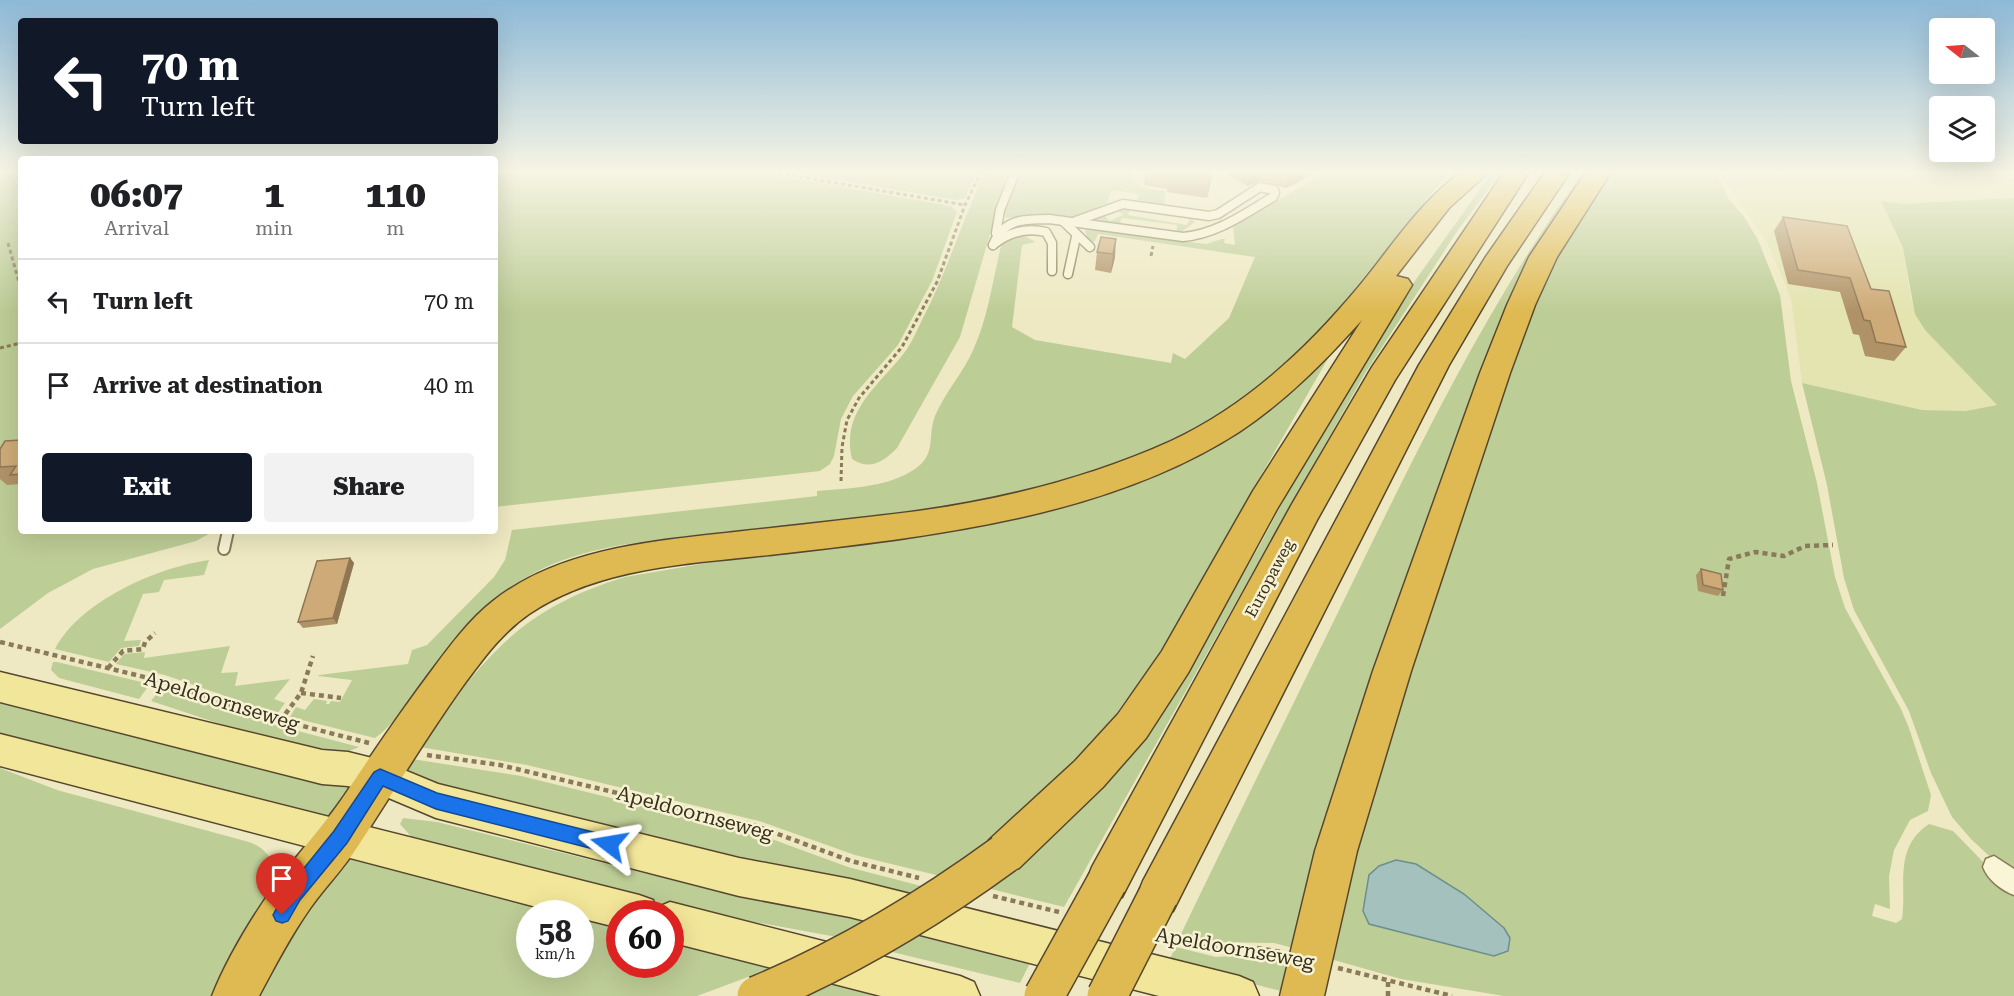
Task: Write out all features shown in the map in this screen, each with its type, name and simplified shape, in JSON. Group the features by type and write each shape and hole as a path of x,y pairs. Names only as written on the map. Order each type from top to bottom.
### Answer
{"highway":[{"path":"234,996 294,894 340,837 388,763 471,647 516,604 576,573 612,562 676,552 905,526 997,511 1071,492 1138,469 1190,445 1262,401 1296,371 1352,314 1427,218"},
{"path":"757,996 839,959 905,923 957,890 1004,854 1089,774 1132,726 1175,662 1265,500 1351,360 1410,267 1445,218"},
{"name":"Europaweg","path":"1044,996 1304,513 1383,375 1486,218"},
{"path":"1107,996 1158,916 1434,365 1495,264 1526,218"},
{"path":"1302,996 1336,851 1392,671 1495,373 1521,305 1543,257 1566,218"}],"main road":[{"name":"Apeldoornseweg","path":"0,687 322,767 348,769 388,763 436,801 739,877 850,898 1239,996"},
{"path":"0,750 606,906"},
{"path":"684,926 960,996"}],"street":[{"path":"1994,867 2014,884"}],"lane":[{"path":"999,218 993,245 1001,238 1023,230 1046,232 1052,243 1052,271"},
{"path":"1073,222 1083,218"},
{"path":"1210,218 1215,230"},
{"path":"996,233 1000,228 1018,220 1049,219 1194,237 1215,230 1235,218"},
{"path":"1063,221 1076,237 1090,247"},
{"path":"1068,274 1076,237"},
{"path":"224,549 227,534"}],"path":[{"path":"841,481 842,447 847,420 859,398 903,347 936,282 960,218"},
{"path":"1151,256 1154,242"},
{"path":"8,243 18,281"},
{"path":"0,348 18,344"},
{"path":"1722,596 1729,559 1755,552 1784,556 1805,546 1833,545"},
{"path":"108,668 123,651 143,649 145,642 155,633"},
{"name":"Apeldoornseweg","path":"0,642 183,687 280,720 388,763 500,765 756,826 851,861 930,880"},
{"path":"280,720 301,693 313,656"},
{"path":"301,693 341,698"},
{"path":"987,894 1067,914"},
{"name":"Apeldoornseweg","path":"1158,916 1204,947 1257,948 1452,996"},
{"path":"1388,982 1388,996"}],"green space":[{"path":"0,218 18,218 18,534 209,534 196,541 93,569 48,593 0,629"},
{"path":"498,218 955,218 932,281 898,345 853,396 841,419 834,456 830,464 820,471 498,507"},
{"path":"965,218 995,218 960,337 897,448 876,463 859,463 852,459 850,441 852,426 858,411 875,386 907,349 939,284"},
{"path":"1107,218 1110,221 1122,218 1120,224 1092,220"},
{"path":"1126,218 1149,218 1187,225 1190,218 1195,222 1181,232 1177,232 1177,225"},
{"path":"1245,218 1411,218 1326,324 1272,379 1202,427 1132,461 979,505 656,540 585,553 529,576 504,592 481,612 457,637 392,723 375,738 290,717 296,707 305,710 314,699 327,701 326,704 331,701 340,702 352,680 319,675 408,664 412,650 427,645 494,577 505,560 512,530 817,496 817,491 880,484 915,469 922,463 929,451 933,424 939,407 974,348 987,311 1001,246 1012,237 1022,236 1035,242 1022,245 1012,327 1035,340 1171,363 1173,353 1185,359 1229,318 1255,257 1098,234 1092,242 1088,240 1085,231 1090,228 1206,244 1225,239 1224,243 1235,245 1233,225"},
{"path":"1459,218 1467,218 1364,375 1064,907 983,887 1199,648 1260,545 1309,453 1400,302"},
{"path":"1550,218 1563,218 1301,950 1274,943 1216,942 1181,934 1427,432 1515,273"},
{"path":"1580,218 1745,218 1758,240 1780,295 1791,381 1817,483 1835,577 1845,608 1901,709 1931,795 1928,811 1910,820 1894,850 1889,876 1890,909 1875,904 1872,916 1896,923 1902,919 1904,868 1910,844 1929,824 1953,831 2014,890 2014,996 1504,996 1401,979 1334,960 1325,940 1434,582 1546,274","holes":["1416,864 1464,894 1504,928 1363,911 1369,875"]},
{"path":"1751,218 1889,218 1903,248 1911,299 1925,330 1998,405 1966,411 1922,410 1802,383 1791,298 1767,242"},
{"path":"1889,218 2014,218 2014,879 1971,839 1952,817 1931,773 1909,711 1854,610 1844,578 1827,485 1802,383 1922,410 1966,411 1997,405 1925,330 1915,314 1903,248"},
{"path":"1334,348 1157,657 1113,718 1080,757 1003,831 940,876 855,855 759,821 527,765 420,747 429,731 468,681 506,641 546,611 595,587 625,577 1076,500"},
{"path":"209,560 204,575 164,580 159,592 143,594 124,641 141,640 139,646 121,648 109,662 55,649 82,616 122,589 167,570"},
{"path":"230,646 221,673 238,672 235,686 290,679 274,699 285,703 277,714 165,675 116,664 124,654 145,652 144,658"},
{"path":"53,662 150,684 139,699 59,678 51,670"},
{"path":"162,687 256,720 359,747 340,755 272,741 151,701"},
{"path":"3,701 366,779 332,820 0,737 0,704"},
{"path":"412,759 521,776 755,833 848,867 925,887 907,898 401,774"},
{"path":"0,768 57,790 249,842 268,855 274,868 275,892 217,996 0,996"},
{"path":"403,818 437,822 733,895 873,918 837,937 684,909 684,900 644,900 461,855 415,841 400,824"},
{"path":"343,854 521,900 516,900 516,978 594,978 594,919 606,923 606,978 684,978 684,943 777,966 697,996 251,996"},
{"path":"921,929 1033,957 1020,983 884,950"},
{"path":"1176,947 1216,957 1248,955 1278,958 1296,964 1288,993 1168,962"},
{"path":"829,979 893,996 788,996"}],"water":[{"path":"1396,860 1416,864 1464,894 1504,928 1510,938 1508,951 1494,956 1369,924 1363,911 1369,875 1379,866"}],"building":[{"path":"1783,218 1847,226 1871,289 1889,291 1906,347 1876,342 1870,321 1864,320 1850,278 1798,270"},
{"path":"1101,237 1116,239 1113,254 1097,252"},
{"path":"18,440 18,474 10,475 16,466 0,467 0,449 5,441"},
{"path":"350,558 333,618 298,622 317,561"},
{"path":"1701,569 1721,574 1723,590 1703,585"}],"route":[{"path":"282,915 294,894 340,837 380,777 436,801 609,844"}]}
